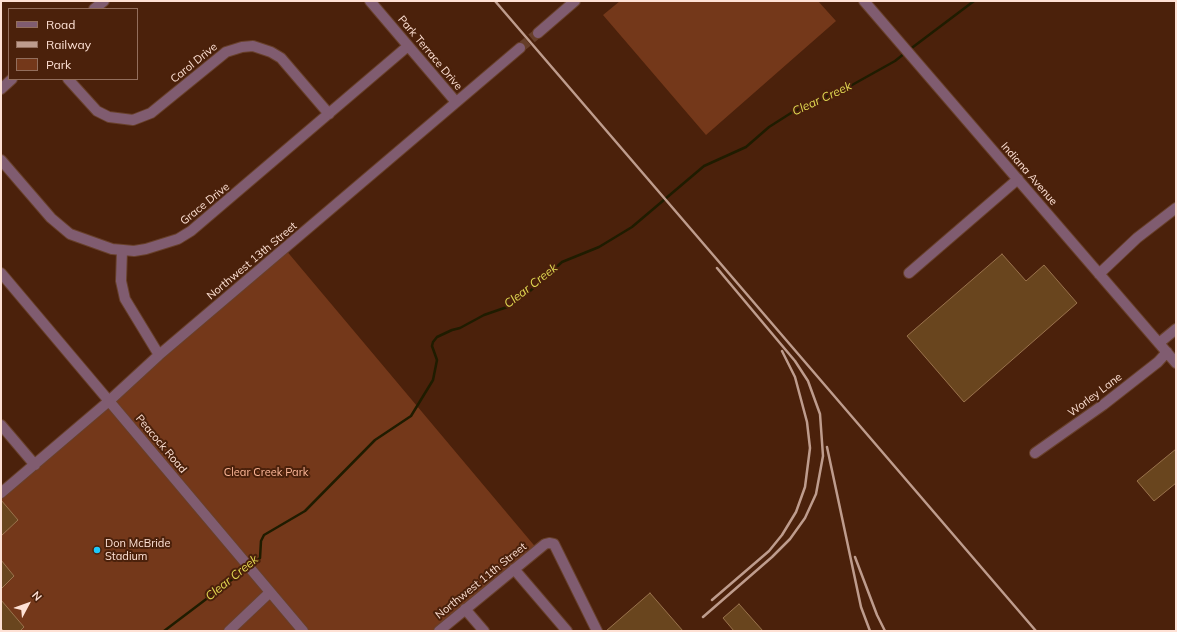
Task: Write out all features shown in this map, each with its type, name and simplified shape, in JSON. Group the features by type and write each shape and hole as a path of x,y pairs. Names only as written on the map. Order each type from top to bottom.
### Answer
{"street":[{"path":"95,8 104,1"},
{"name":"Park Terrace Drive","path":"370,1 456,102"},
{"path":"538,33 575,1"},
{"name":"Indiana Avenue","path":"864,1 1176,363"},
{"name":"Carol Drive","path":"69,80 97,111 109,117 133,120 151,113 226,52 242,47 253,46 265,49 281,58 329,114"},
{"name":"Grace Drive","path":"1,160 59,226 78,238 103,247 122,250 146,249 178,239 191,231 408,46"},
{"name":"Northwest 13th Street","path":"1,493 109,401 159,355 520,48"},
{"path":"1,89 11,80"},
{"path":"910,273 1018,179"},
{"path":"1099,274 1137,238 1176,208"},
{"path":"122,250 121,281 125,299 159,355"},
{"name":"Peacock Road","path":"1,273 303,631"},
{"path":"1159,343 1176,329"},
{"name":"Worley Lane","path":"1035,453 1103,405 1158,362 1167,352"},
{"path":"1,425 34,465"},
{"name":"Northwest 11th Street","path":"439,631 545,544 554,544 597,631"},
{"path":"514,569 567,631"},
{"path":"229,631 267,590"},
{"path":"465,609 484,631"}],"green space":[{"path":"620,1 818,1 836,21 706,135 603,15"},
{"name":"Clear Creek Park","path":"285,249 538,550 439,631 1,631 1,493"}],"building":[{"path":"1002,254 1026,281 1044,265 1077,303 964,402 907,336"},
{"path":"1176,449 1176,483 1154,501 1137,481"},
{"path":"1,500 18,520 1,536"},
{"path":"1,560 14,576 1,589"},
{"path":"650,593 683,631 606,631"},
{"path":"1,600 24,627 20,631 4,631 1,628"},
{"path":"739,604 763,631 734,631 723,618"}],"waterway":[{"name":"Clear Creek","path":"909,50 974,1"},
{"name":"Clear Creek","path":"250,566 260,558 261,541 264,535 305,511 375,440 411,416 433,380 437,360 432,346 437,337 460,328 484,315 510,306 530,291 562,262 599,247 632,227 704,166 746,147 769,127 791,113 852,85 895,61 905,53"},
{"name":"Clear Creek","path":"164,631 246,569"}],"tunnel":[{"path":"520,48 538,33"}],"railway":[{"path":"495,1 1036,631"},
{"path":"703,617 772,557 790,539 805,518 816,494 823,456 820,414 808,381 795,361 717,268"},
{"path":"712,600 769,551 782,535 796,512 805,487 810,448 807,422 795,377 782,351"},
{"path":"827,447 861,607 870,631"},
{"path":"855,557 877,615 885,631"}],"place":[{"name":"Don McBride Stadium","path":"97,550"}]}
